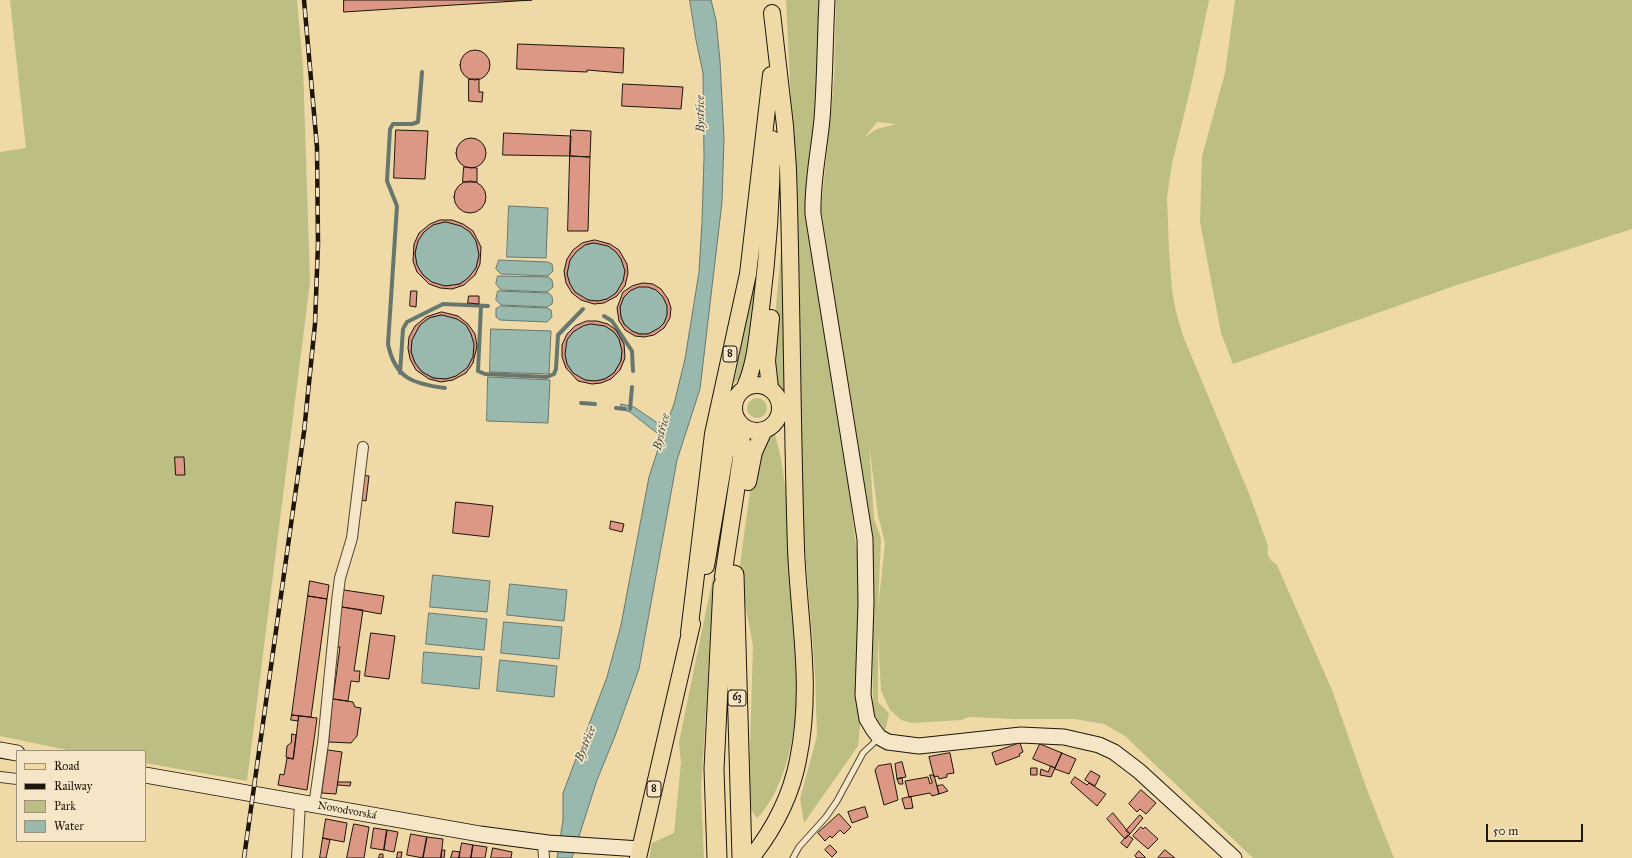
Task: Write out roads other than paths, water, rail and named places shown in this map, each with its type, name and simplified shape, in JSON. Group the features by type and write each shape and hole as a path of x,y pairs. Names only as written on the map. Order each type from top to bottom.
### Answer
{"highway":[{"name":"63","path":"728,576 742,858"},
{"name":"63","path":"717,854 714,768 728,576"}],"main road":[{"name":"8","path":"751,858 779,815 795,774 801,744 806,675 796,551 788,169 785,126 775,78 772,6"},
{"name":"8","path":"639,854 689,634 713,434 750,259 775,78"},
{"path":"689,634 704,579 736,415 735,398 745,387 754,362 768,244 775,78"},
{"path":"736,415 748,430 770,426 779,415 780,406 777,396 770,388 766,361 774,283 778,207 775,78"},
{"path":"745,387 756,384 770,388"},
{"name":"63","path":"728,576 742,442 736,415"},
{"path":"770,426 784,447 791,522 796,551"},
{"name":"63","path":"728,576 748,478 756,448 770,426"}],"street":[{"path":"827,0 824,83 820,143 814,180 813,214 865,539 865,709 867,719 879,737 893,743 918,746 1021,735 1064,737 1099,745 1114,752 1139,771 1234,858"},
{"path":"297,858 307,804 324,735 336,601 340,578 352,538 364,447"},
{"path":"0,750 16,753"},
{"name":"Novodvorská","path":"146,775 546,847 587,847 639,854"},
{"path":"0,776 16,779"}],"lane":[{"path":"793,858 799,847 826,817 837,801 863,753 879,737"}],"water":[{"name":"Bystřice","path":"690,0 711,0 716,20 720,61 724,138 722,202 700,389 677,460 639,669 615,736 597,780 572,858 557,858 563,820 563,793 607,677 621,625 649,477 662,437 630,412 620,409 621,404 634,407 665,428 674,404 685,359 699,272 704,158 703,73"},
{"path":"509,206 548,208 546,258 507,257"},
{"path":"447,222 465,228 473,236 479,254 473,272 465,280 447,286 429,280 421,272 415,254 421,236 429,228"},
{"path":"596,243 612,248 620,256 625,272 620,288 612,296 596,301 580,296 572,288 567,272 572,256 580,248"},
{"path":"499,260 548,262 552,264 553,271 548,276 501,274 496,269"},
{"path":"498,276 548,277 552,280 553,287 547,292 501,290 496,284"},
{"path":"644,286 653,288 661,293 666,301 668,310 666,319 661,327 653,332 644,334 635,332 627,327 622,319 620,310 622,301 627,293 635,288"},
{"path":"498,291 548,293 552,296 552,304 547,307 501,305 496,300"},
{"path":"501,306 547,308 551,310 552,317 547,322 500,320 496,317 496,309"},
{"path":"443,315 461,321 469,329 475,347 469,365 461,373 443,379 425,373 417,365 411,347 417,329 425,321"},
{"path":"593,323 609,328 617,336 622,352 617,368 609,376 593,381 577,376 569,368 564,352 569,336 577,328"},
{"path":"491,329 551,331 549,374 490,372"},
{"path":"488,377 550,380 548,423 487,421"},
{"path":"433,575 490,581 487,612 430,607"},
{"path":"510,584 567,590 564,621 507,615"},
{"path":"429,613 487,619 484,650 426,644"},
{"path":"504,622 562,627 559,659 501,653"},
{"path":"424,652 482,657 479,689 422,683"},
{"path":"500,660 557,666 554,697 497,691"}],"waterway":[{"path":"422,72 418,122 412,124 393,124 390,129 387,181 397,206 388,344 391,356 396,365 408,378 415,382 445,388"},
{"path":"400,373 403,329 407,322 443,304 488,306"},
{"path":"481,306 478,371 485,374 547,377 554,374 556,369 558,335 583,309"},
{"path":"604,316 612,321 632,351 633,371"},
{"path":"630,409 632,387"},
{"path":"581,403 595,404"},
{"path":"616,408 625,409"}],"railway":[{"path":"244,858 304,432 315,324 318,244 317,147 304,0"}]}
